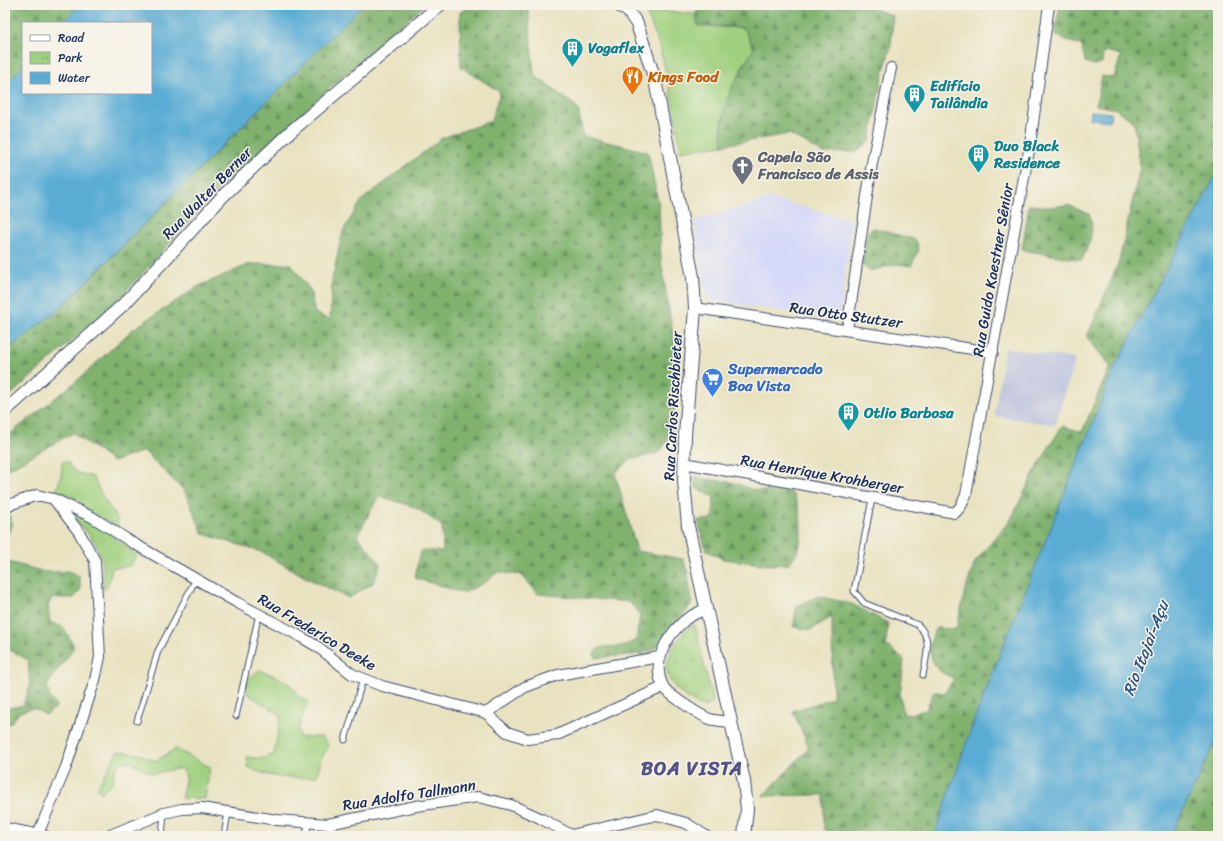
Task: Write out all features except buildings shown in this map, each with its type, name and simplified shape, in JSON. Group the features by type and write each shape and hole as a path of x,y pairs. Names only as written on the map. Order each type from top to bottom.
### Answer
{"street":[{"name":"Rua Walter Berner","path":"5,411 126,302 223,196 289,133 440,5"},
{"name":"Rua Guido Kaestner Sênior","path":"955,513 961,506 966,495 993,352 1030,145 1049,5"},
{"name":"Rua Carlos Rischbieter","path":"625,7 637,24 655,80 693,278 695,308 684,464 688,526 705,610 744,781 747,809 744,836"},
{"path":"847,330 872,163 891,68"},
{"name":"Rua Otto Stutzer","path":"695,308 993,352"},
{"name":"Rua Henrique Krohberger","path":"684,464 955,513"},
{"name":"Rua Frederico Deeke","path":"5,509 12,504 37,495 54,499 92,517 133,544 296,634 318,647 352,674 382,686 486,712"},
{"path":"5,828 41,835 66,768 95,680 100,657 95,560 79,532 54,499"},
{"path":"705,610 684,620 671,635 659,657 658,672 663,687 682,703 710,719 731,722"},
{"path":"659,657 552,676 525,687 486,712 507,732 528,739 546,738 574,728 663,687"},
{"name":"Rua Adolfo Tallmann","path":"108,836 164,813 182,809 202,808 309,823 328,824 416,806 478,797 511,804 540,818 570,836 657,815 686,823 706,836"}],"lane":[{"path":"872,499 854,591 864,603 918,625 924,631 928,643 923,675"},
{"path":"137,721 158,651 196,579"},
{"path":"236,716 259,614"},
{"path":"345,740 363,679"},
{"path":"224,836 228,812"},
{"path":"162,836 164,813"},
{"path":"304,836 309,823"},
{"path":"328,824 331,836"}],"shaded area":[{"path":"769,198 852,220 839,320 707,300 694,221"},
{"path":"1005,348 1075,359 1055,425 994,416"}],"green space":[{"path":"5,5 79,5 64,22 22,22 22,67 5,86"},
{"path":"363,5 425,5 333,85 216,192 117,301 5,400 5,351 61,308"},
{"path":"475,5 528,5 534,75 578,108 583,136 648,152 659,206 661,261 678,366 672,434 659,453 632,459 615,473 637,551 683,559 688,572 692,604 656,648 639,654 596,658 593,655 602,647 622,646 636,640 640,614 629,602 538,594 522,575 498,572 484,583 463,593 415,578 418,559 422,550 443,552 442,526 415,507 379,496 357,536 381,564 373,583 349,598 305,577 262,552 203,534 185,492 144,451 113,462 73,433 5,471 5,438 79,379 132,330 197,287 250,264 291,264 310,290 315,313 330,320 332,280 343,231 362,200 442,138 491,121 500,92 461,67 460,12"},
{"path":"696,5 864,5 893,16 891,45 881,82 870,141 856,152 823,153 789,134 723,145 723,117 729,94 754,49 744,28 698,25"},
{"path":"1060,5 1218,5 1218,171 1114,369 978,710 934,836 840,836 824,829 824,795 763,796 809,748 793,711 833,698 832,617 810,630 793,627 797,606 818,596 852,604 888,623 886,645 904,660 900,695 904,715 926,710 934,691 944,693 954,679 943,673 934,665 930,648 934,632 937,628 956,629 966,588 975,562 1011,519 1036,469 1062,426 1082,432 1110,366 1087,337 1119,261 1140,167 1134,122 1116,109 1096,105 1102,76 1114,78 1121,55 1106,51 1103,54 1102,63 1094,65 1085,62 1082,46 1054,35"},
{"path":"643,7 670,12 696,14 698,26 744,28 754,49 742,67 721,125 723,145 681,151 662,57 657,39"},
{"path":"1029,205 1051,207 1068,205 1089,214 1092,226 1089,244 1082,260 1022,250"},
{"path":"874,228 916,240 919,250 911,266 897,264 869,271 861,264 868,232"},
{"path":"67,461 75,472 93,477 102,496 118,520 117,527 91,513 77,499 56,491 61,476 62,462"},
{"path":"695,476 704,479 734,483 759,491 779,489 789,491 797,502 799,509 801,536 799,549 788,564 768,565 723,559 706,550 698,520 713,519 714,497 696,488"},
{"path":"9,515 13,525 5,539 5,517"},
{"path":"74,516 87,520 116,538 137,555 130,566 112,568 108,585 103,590 103,568 99,550 95,542 74,520"},
{"path":"5,561 45,572 69,571 79,576 81,589 74,598 52,598 48,606 50,622 63,627 74,646 47,686 50,698 57,706 46,715 33,708 20,712 11,723 5,724 5,709 23,705 30,687 28,660 10,650 5,652"},
{"path":"695,625 713,703 707,706 694,702 673,686 667,669 671,651 676,643 689,626"},
{"path":"259,670 286,682 292,686 299,696 308,701 298,730 300,737 322,737 329,745 321,759 317,776 290,778 273,776 248,767 247,757 261,759 274,754 281,715 246,693 247,680"},
{"path":"1218,737 1218,836 1171,836"},
{"path":"176,749 210,767 205,799 181,798 186,777 182,768 152,774 131,762 121,762 115,770 113,782 101,793 97,788 118,751 139,754 155,761"}],"water":[{"path":"79,5 363,5 60,308 5,351 5,86 22,67 22,94 152,94 152,22 64,22"},
{"path":"1091,111 1111,113 1110,121 1090,119"},
{"name":"Rio Itajaí-Açu","path":"1218,171 1218,737 1171,836 934,836 978,710 1114,369"}],"place":[{"name":"Vogaflex","path":"573,68"},
{"name":"Kings Food","path":"632,96"},
{"name":"Edifício Tailândia","path":"915,114"},
{"name":"Duo Black Residence","path":"979,174"},
{"name":"Capela São Francisco de Assis","path":"742,186"},
{"name":"Supermercado Boa Vista","path":"712,398"},
{"name":"Otlio Barbosa","path":"849,432"}],"district":[{"name":"BOA VISTA","path":"692,768"}]}
